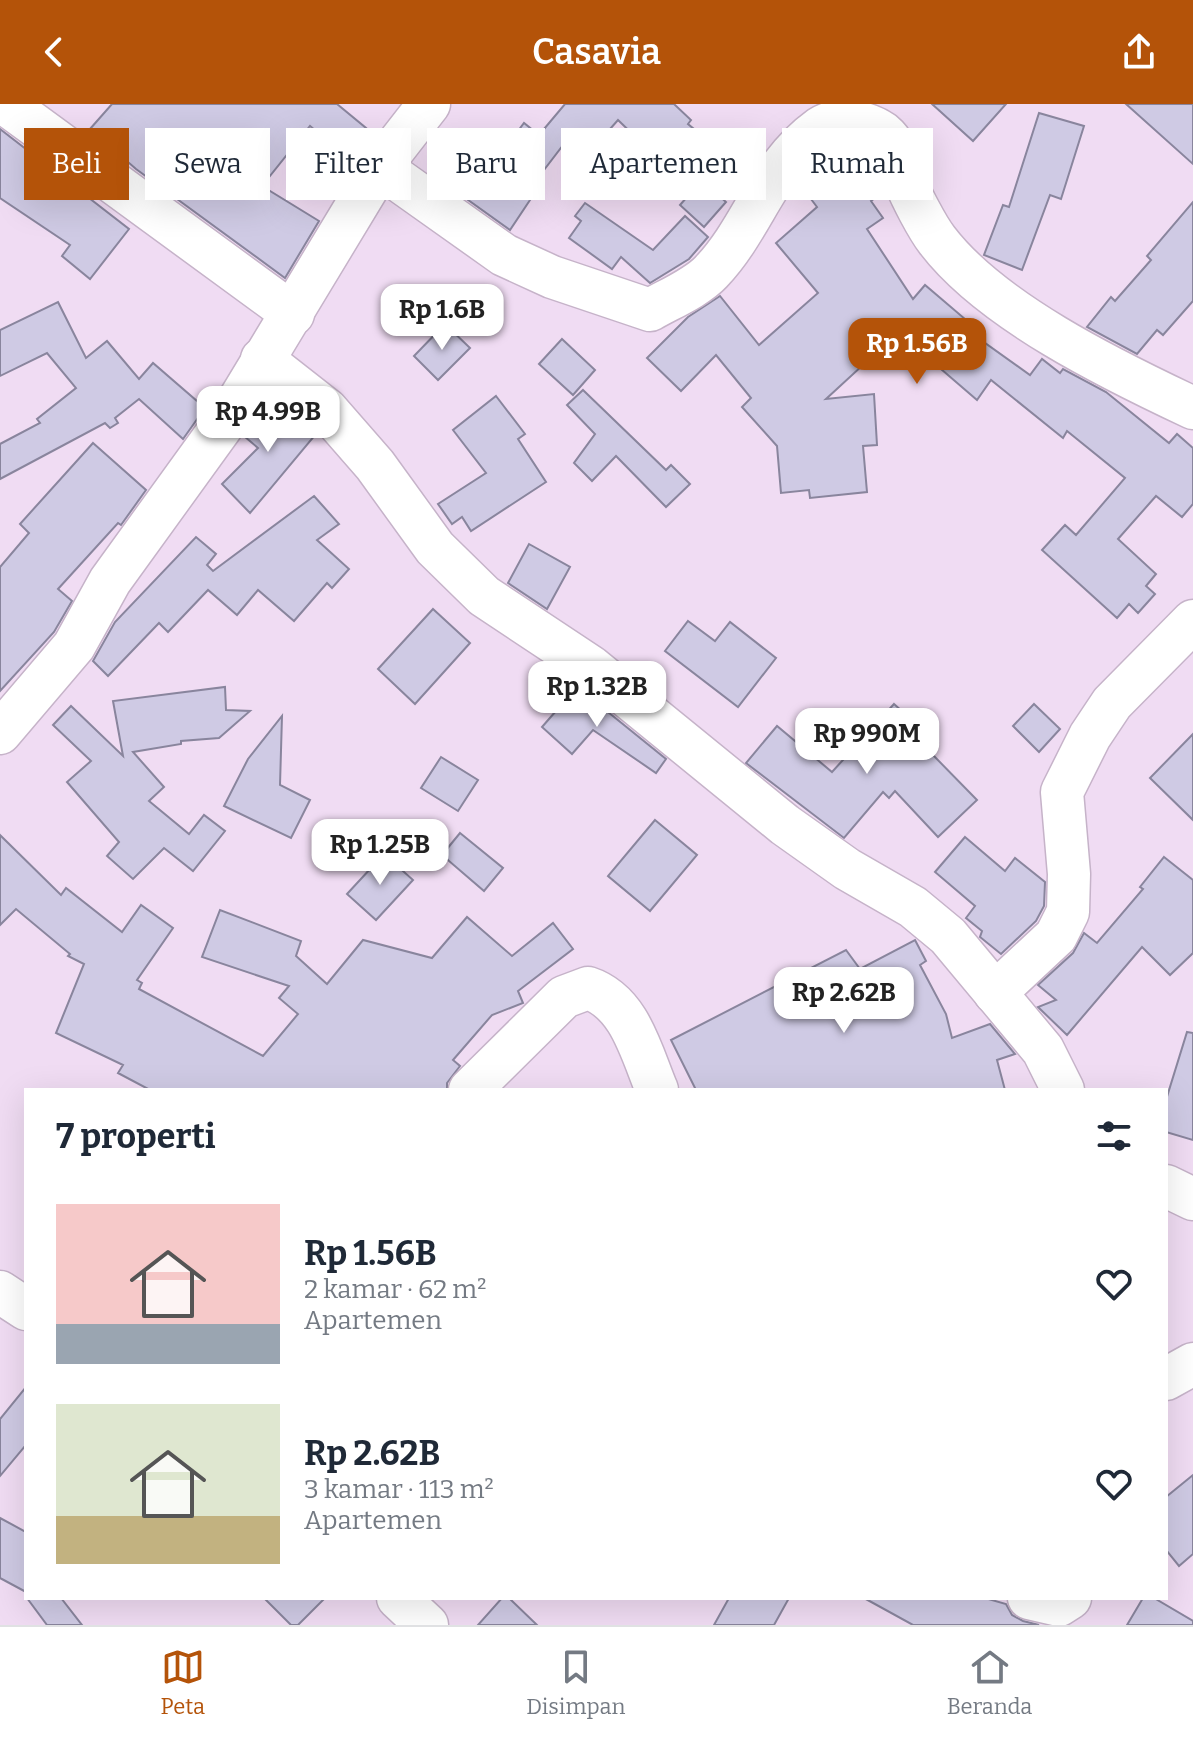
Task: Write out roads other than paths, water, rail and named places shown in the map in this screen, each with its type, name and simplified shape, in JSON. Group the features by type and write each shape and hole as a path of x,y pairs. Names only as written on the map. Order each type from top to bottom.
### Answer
{"street":[{"path":"6,104 293,314"},
{"path":"410,128 429,104"},
{"path":"411,189 504,255 552,277 650,310 709,275 729,251 762,192 790,155 823,126 842,121 868,125 886,135 901,158 905,181 933,235 950,258 1035,323 1193,408"},
{"path":"0,733 74,646 110,581 222,427 360,200"},
{"path":"262,359 327,410 375,465 435,548 484,596 591,667 785,825 847,869 913,907 948,936 1043,1050 1062,1088"},
{"path":"995,993 1056,936 1068,912 1069,874 1062,792 1090,736 1112,703 1193,621"},
{"path":"472,1088 564,997 588,988 611,999 622,1012 656,1088"},
{"path":"1168,1187 1193,1199"},
{"path":"0,1292 24,1308"},
{"path":"1168,1378 1193,1364"},
{"path":"400,1600 427,1625"},
{"path":"1038,1600 1059,1605 1067,1600"}]}
